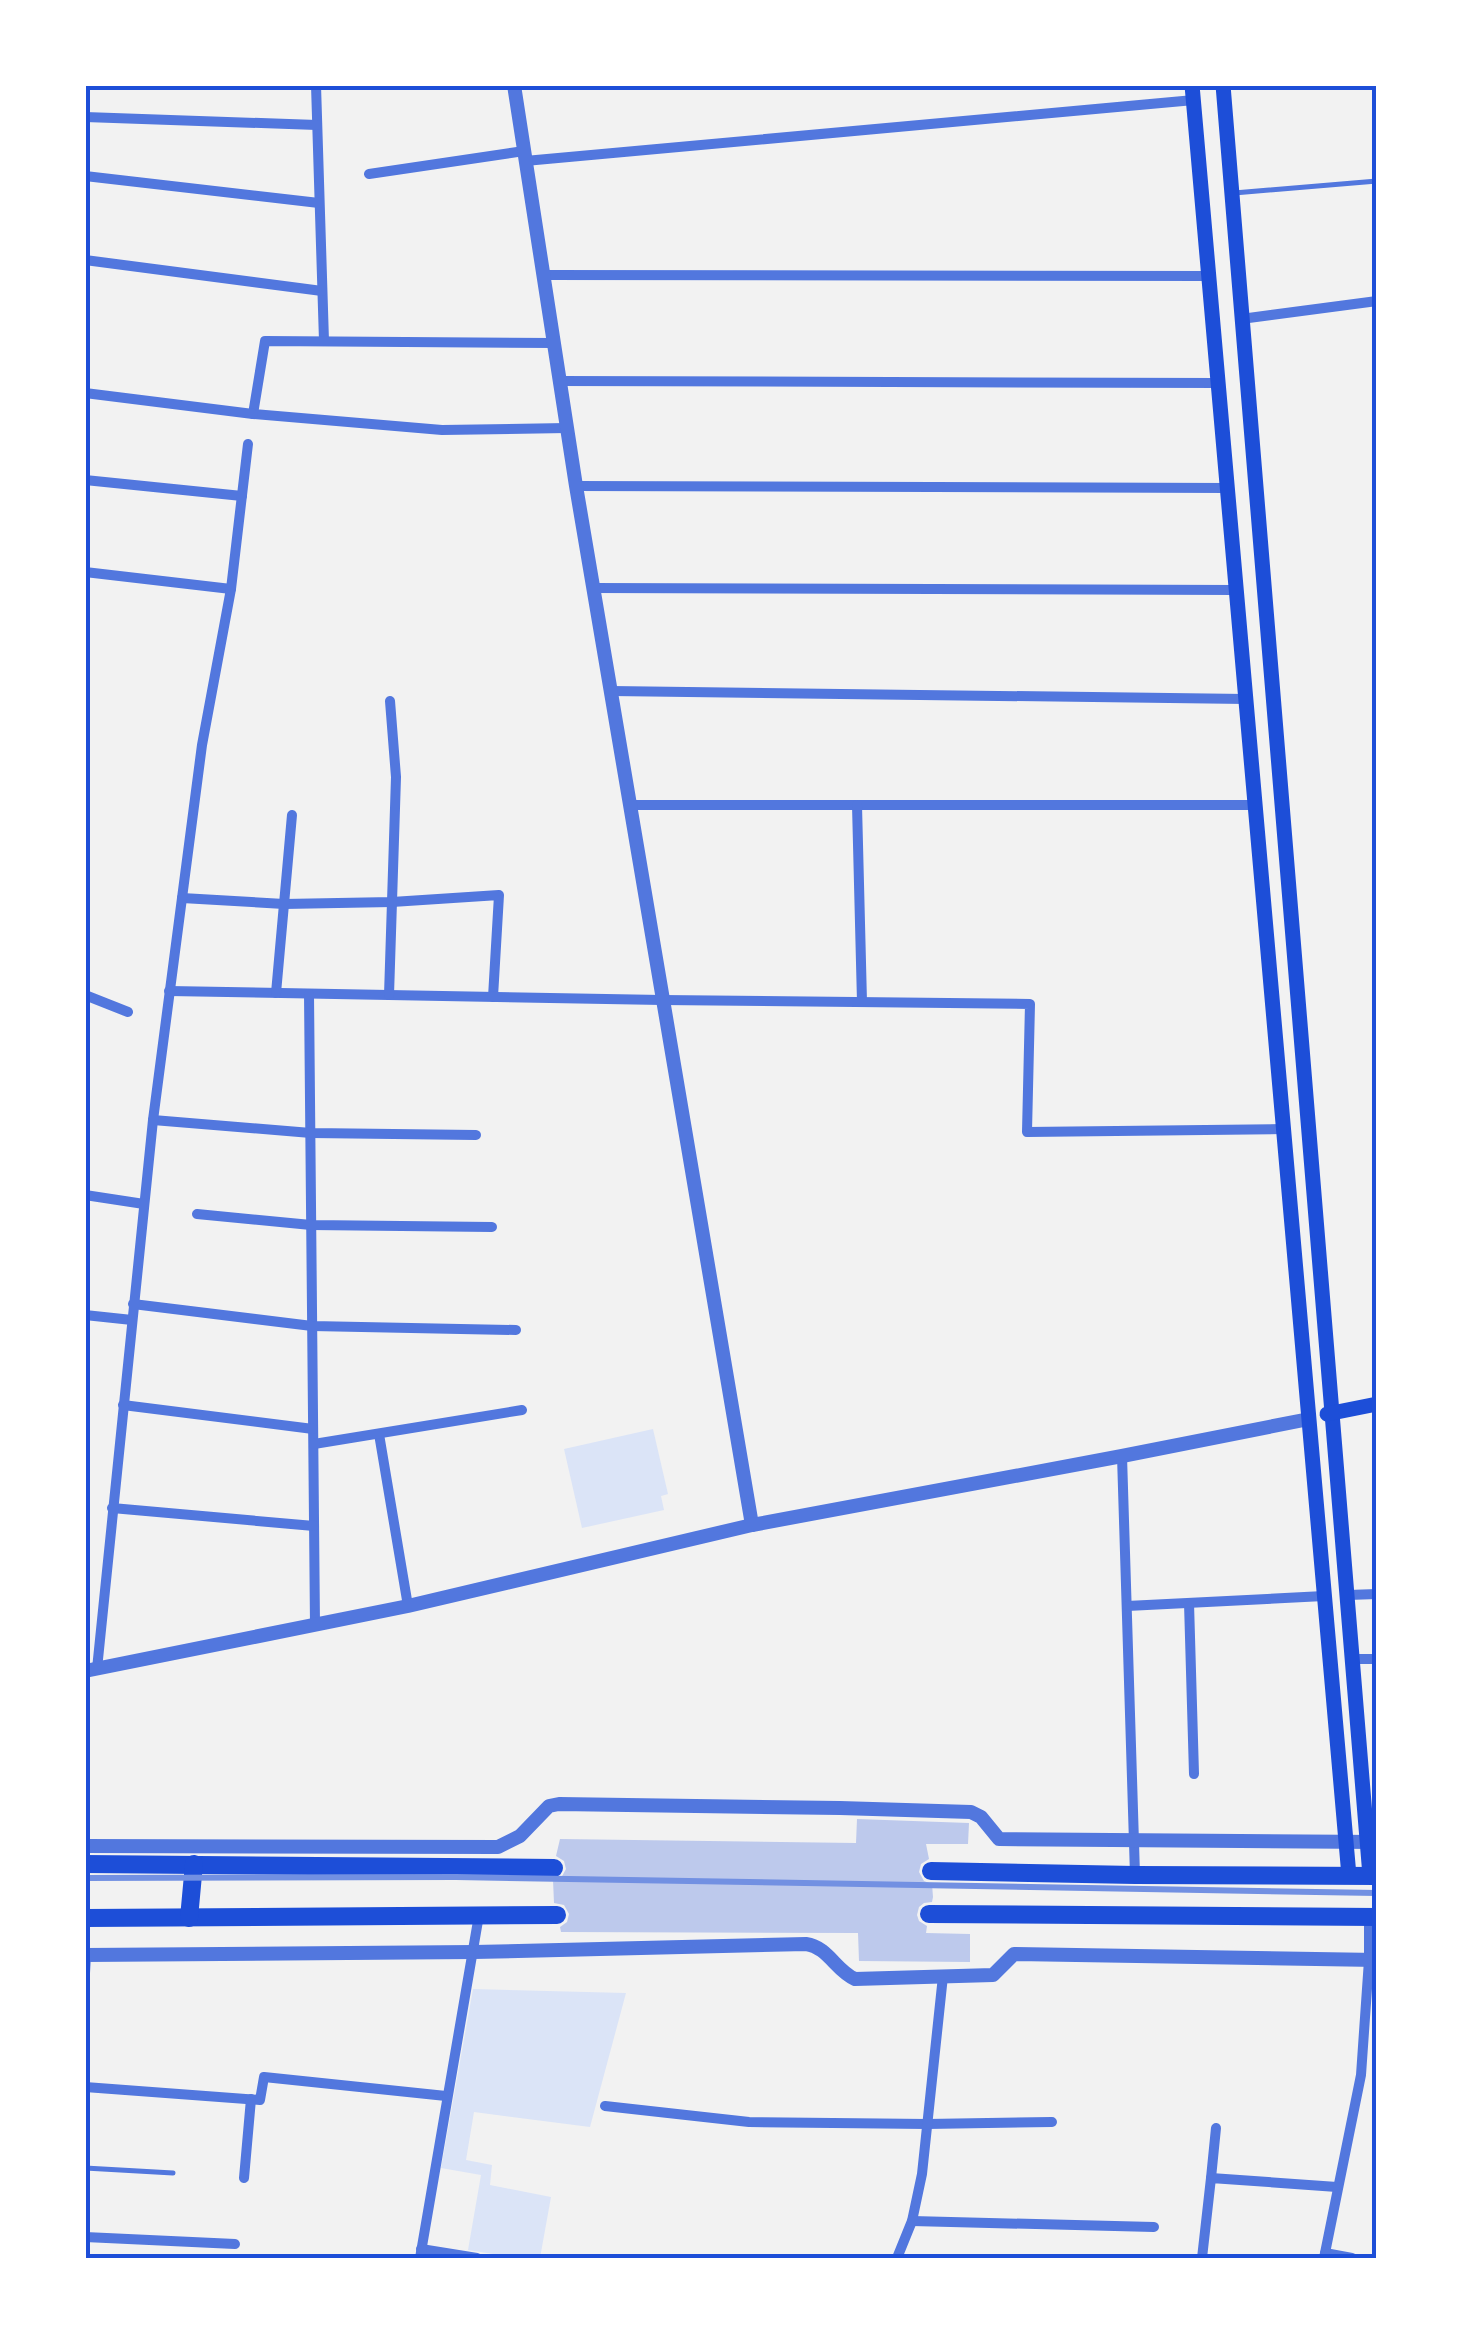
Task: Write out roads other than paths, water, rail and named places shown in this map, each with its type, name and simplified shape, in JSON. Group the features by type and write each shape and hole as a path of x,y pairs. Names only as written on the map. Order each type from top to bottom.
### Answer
{"main road":[{"path":"931,1871 1374,1876 1222,85"},
{"path":"1193,93 1349,1876"},
{"path":"1309,1419 1377,1404"},
{"path":"85,1864 554,1868"},
{"path":"189,1918 194,1864"},
{"path":"930,1914 1373,1916"},
{"path":"85,1918 557,1915"}],"street":[{"path":"316,85 324,341"},
{"path":"514,85 610,692 752,1525"},
{"path":"369,174 1193,93"},
{"path":"85,117 317,125"},
{"path":"85,142 85,178 319,203"},
{"path":"85,260 322,291"},
{"path":"543,275 1209,276"},
{"path":"1242,319 1377,300"},
{"path":"253,414 265,341 554,343"},
{"path":"559,381 1218,383"},
{"path":"85,393 253,414 442,430 567,428"},
{"path":"248,444 231,589 202,745 153,1120 91,1670 408,1606 752,1525 1309,1419"},
{"path":"85,480 242,496"},
{"path":"576,486 1228,488"},
{"path":"85,572 231,589"},
{"path":"593,588 1236,590"},
{"path":"610,692 1246,698"},
{"path":"389,995 396,777 390,701"},
{"path":"630,804 1255,805"},
{"path":"857,805 862,1002"},
{"path":"276,993 292,815"},
{"path":"182,898 284,904 499,895 492,997"},
{"path":"170,991 1030,1004 1027,1132 1284,1129"},
{"path":"309,994 315,1625"},
{"path":"85,995 128,1012"},
{"path":"153,1120 310,1133 476,1135"},
{"path":"85,1195 144,1204"},
{"path":"197,1214 311,1226 492,1227"},
{"path":"134,1304 312,1326 516,1330"},
{"path":"85,1315 132,1320"},
{"path":"123,1405 313,1428"},
{"path":"314,1444 522,1410"},
{"path":"378,1434 408,1606"},
{"path":"1122,1456 1135,1875"},
{"path":"112,1508 314,1526"},
{"path":"1348,1594 1377,1594"},
{"path":"1127,1606 1324,1596"},
{"path":"1188,1602 1194,1774"},
{"path":"1353,1659 1377,1658"},
{"path":"85,1846 498,1846 520,1836 549,1806 559,1804 971,1812 999,1839 1372,1842"},
{"path":"478,2258 420,2253 479,1915"},
{"path":"1352,2258 1324,2255 1361,2075 1373,1960 1373,1916"},
{"path":"85,1973 85,1955 806,1944 820,1948 851,1978 993,1975 1014,1954 1373,1960"},
{"path":"897,2258 912,2221 922,2174 943,1976"},
{"path":"85,2088 260,2100 264,2077 446,2096"},
{"path":"244,2178 251,2099"},
{"path":"604,2106 749,2122 1052,2122"},
{"path":"1202,2258 1216,2128"},
{"path":"1211,2178 1337,2187"},
{"path":"912,2221 1154,2226"},
{"path":"85,2238 235,2244"}],"lane":[{"path":"1232,194 1377,182"},
{"path":"85,2168 172,2172"}],"railway":[{"path":"85,1878 456,1877 1377,1893"}]}
